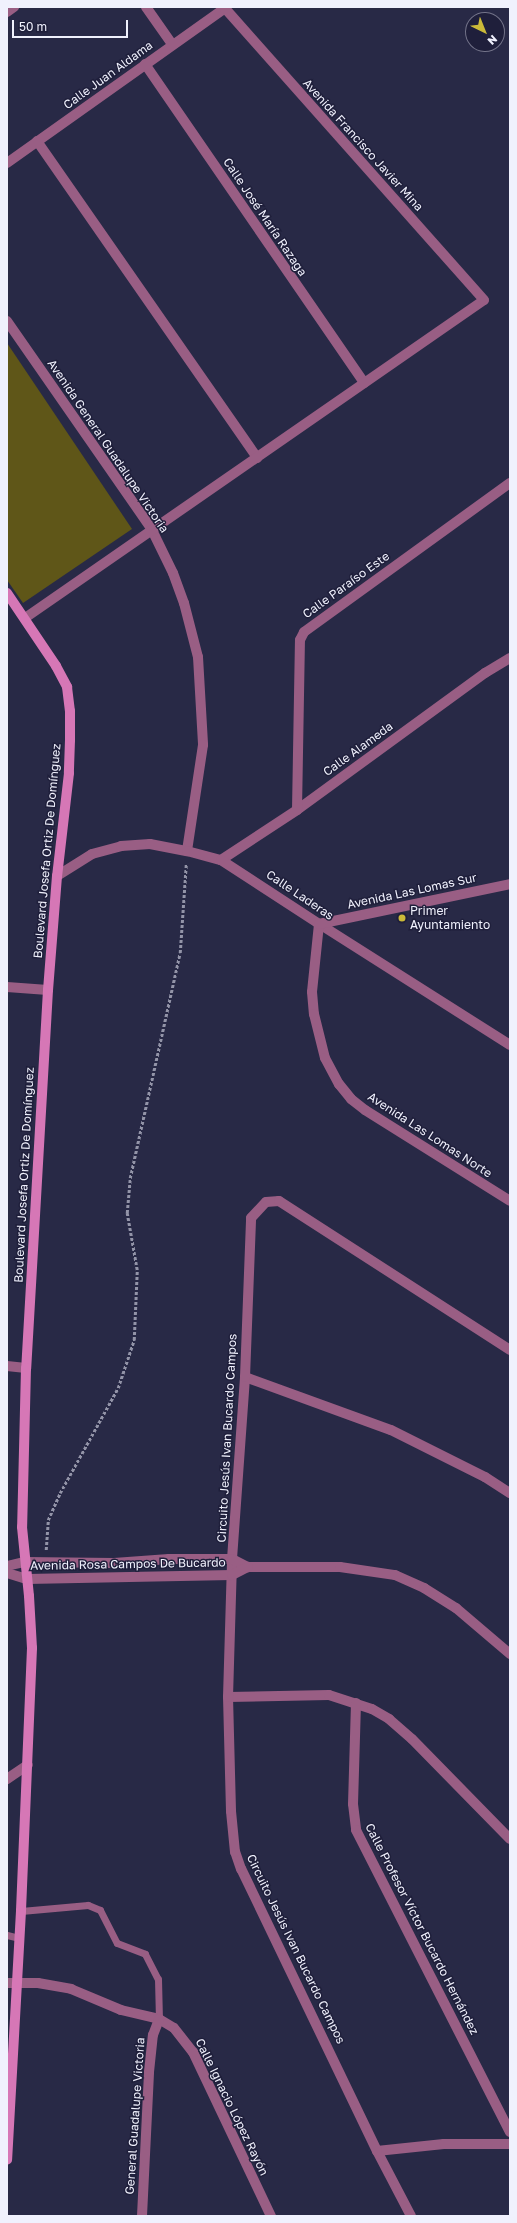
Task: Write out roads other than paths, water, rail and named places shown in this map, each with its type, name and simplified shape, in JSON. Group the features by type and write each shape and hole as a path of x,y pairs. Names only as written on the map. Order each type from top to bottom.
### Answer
{"main road":[{"name":"Boulevard Josefa Ortiz De Domínguez","path":"7,593 56,666 67,687 70,711 69,773 57,876 48,990 26,1368 22,1527 32,1648 21,1911 19,1938 12,1982 7,2160"}],"street":[{"path":"7,12 14,7"},
{"path":"146,7 172,44"},
{"name":"Calle Juan Aldama","path":"7,163 224,8"},
{"name":"Avenida Francisco Javier Mina","path":"224,8 484,300 364,383"},
{"name":"Calle José María Razaga","path":"145,64 364,383"},
{"path":"37,141 257,458"},
{"name":"Avenida General Guadalupe Victoria","path":"7,321 152,530 173,573 184,603 198,657 203,745 187,851"},
{"path":"25,618 364,383"},
{"name":"Calle Paraíso Este","path":"297,810 300,640 304,632 510,483"},
{"name":"Calle Alameda","path":"221,860 297,810 485,673 510,658"},
{"name":"Calle Laderas","path":"57,876 92,854 121,846 150,844 187,851 221,860 510,1045"},
{"name":"Avenida Las Lomas Sur","path":"319,924 510,884"},
{"name":"Avenida Las Lomas Norte","path":"319,924 312,992 314,1014 325,1058 339,1084 352,1099 365,1110 510,1201"},
{"path":"7,987 48,990"},
{"name":"Circuito Jesús Ivan Bucardo Campos","path":"411,2216 377,2151 235,1852 231,1811 228,1697 232,1559 245,1377 251,1218 266,1202 278,1201 510,1350"},
{"path":"7,1366 26,1368"},
{"path":"245,1377 391,1430 485,1477 510,1493"},
{"path":"169,1559 170,1575"},
{"name":"Avenida Rosa Campos De Bucardo","path":"7,1566 26,1562 114,1563 169,1559 232,1559 248,1567 340,1567 395,1575 424,1588 456,1608 510,1654"},
{"name":"Avenida Rosa Campos De Bucardo","path":"7,1573 27,1579 170,1575 232,1575 248,1567"},
{"path":"228,1697 330,1695 372,1709 394,1724 510,1839"},
{"name":"Calle Profesor Víctor Bucardo Hernández","path":"356,1703 353,1804 356,1830 510,2132"},
{"path":"7,1779 28,1765"},
{"path":"12,1982 38,1983 71,1988 121,2010 158,2018"},
{"name":"Calle Ignacio López Rayón","path":"158,2018 174,2028 192,2052 270,2215"},
{"name":"General Guadalupe Victoria","path":"142,2216 149,2072 153,2035 158,2018"},
{"path":"377,2151 444,2144 510,2144"}],"lane":[{"path":"21,1911 88,1905 100,1910 117,1943 145,1954 158,1979 158,2018"},
{"path":"7,1935 19,1938"}],"place":[{"name":"Primer Ayuntamiento","path":"402,918"}]}
